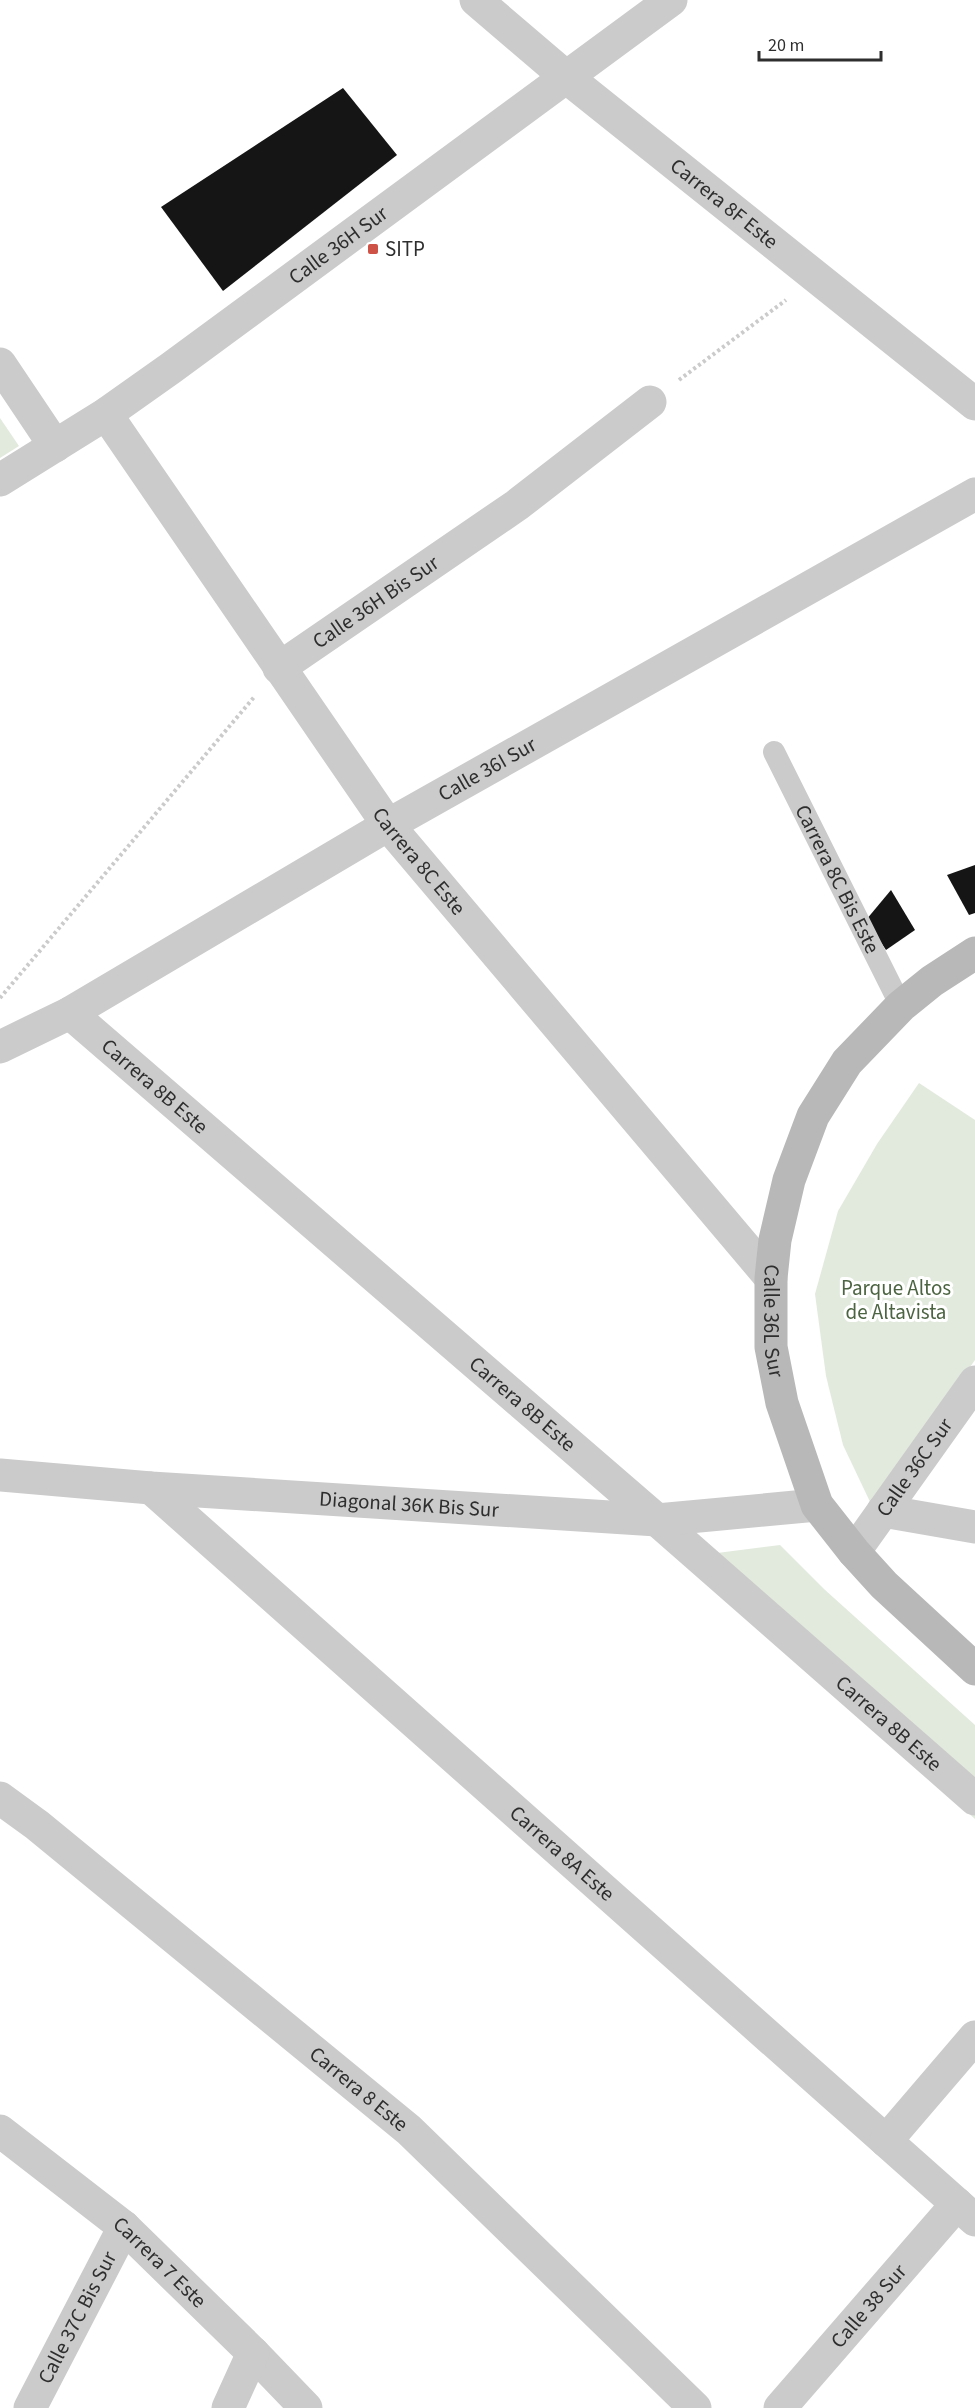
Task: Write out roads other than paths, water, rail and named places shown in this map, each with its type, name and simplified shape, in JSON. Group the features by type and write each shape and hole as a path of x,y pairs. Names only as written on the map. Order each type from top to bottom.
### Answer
{"main road":[{"name":"Calle 36L Sur","path":"975,953 932,981 901,1006 847,1062 813,1116 789,1180 775,1240 771,1278 771,1347 782,1403 818,1505 854,1552 884,1585 975,1669"}],"street":[{"name":"Carrera 8F Este","path":"476,0 565,76 975,404"},
{"name":"Calle 36H Sur","path":"0,480 106,414 671,0"},
{"path":"0,364 56,446"},
{"name":"Calle 36H Bis Sur","path":"279,668 517,505 650,402"},
{"name":"Carrera 8C Este","path":"106,414 388,825 771,1278"},
{"name":"Calle 36I Sur","path":"0,1047 69,1013 388,825 975,494"},
{"name":"Carrera 8B Este","path":"69,1013 657,1520 975,1799"},
{"name":"Calle 36C Sur","path":"854,1552 975,1382"},
{"name":"Diagonal 36K Bis Sur","path":"0,1475 151,1488 657,1520 818,1505"},
{"name":"Carrera 8A Este","path":"151,1488 966,2212"},
{"path":"883,1511 975,1527"},
{"name":"Carrera 8 Este","path":"0,1798 37,1825 409,2130 695,2408"},
{"path":"886,2140 975,2037"},
{"name":"Carrera 7 Este","path":"0,2131 124,2227 306,2408"},
{"name":"Calle 38 Sur","path":"780,2408 966,2212"},
{"name":"Calle 37C Bis Sur","path":"30,2408 124,2227"},
{"path":"228,2408 253,2353"}],"lane":[{"name":"Carrera 8C Bis Este","path":"774,752 901,1006"}],"place":[{"name":"SITP","path":"373,249"}],"park label":[{"name":"Parque Altos de Altavista","path":"896,1300"}]}
